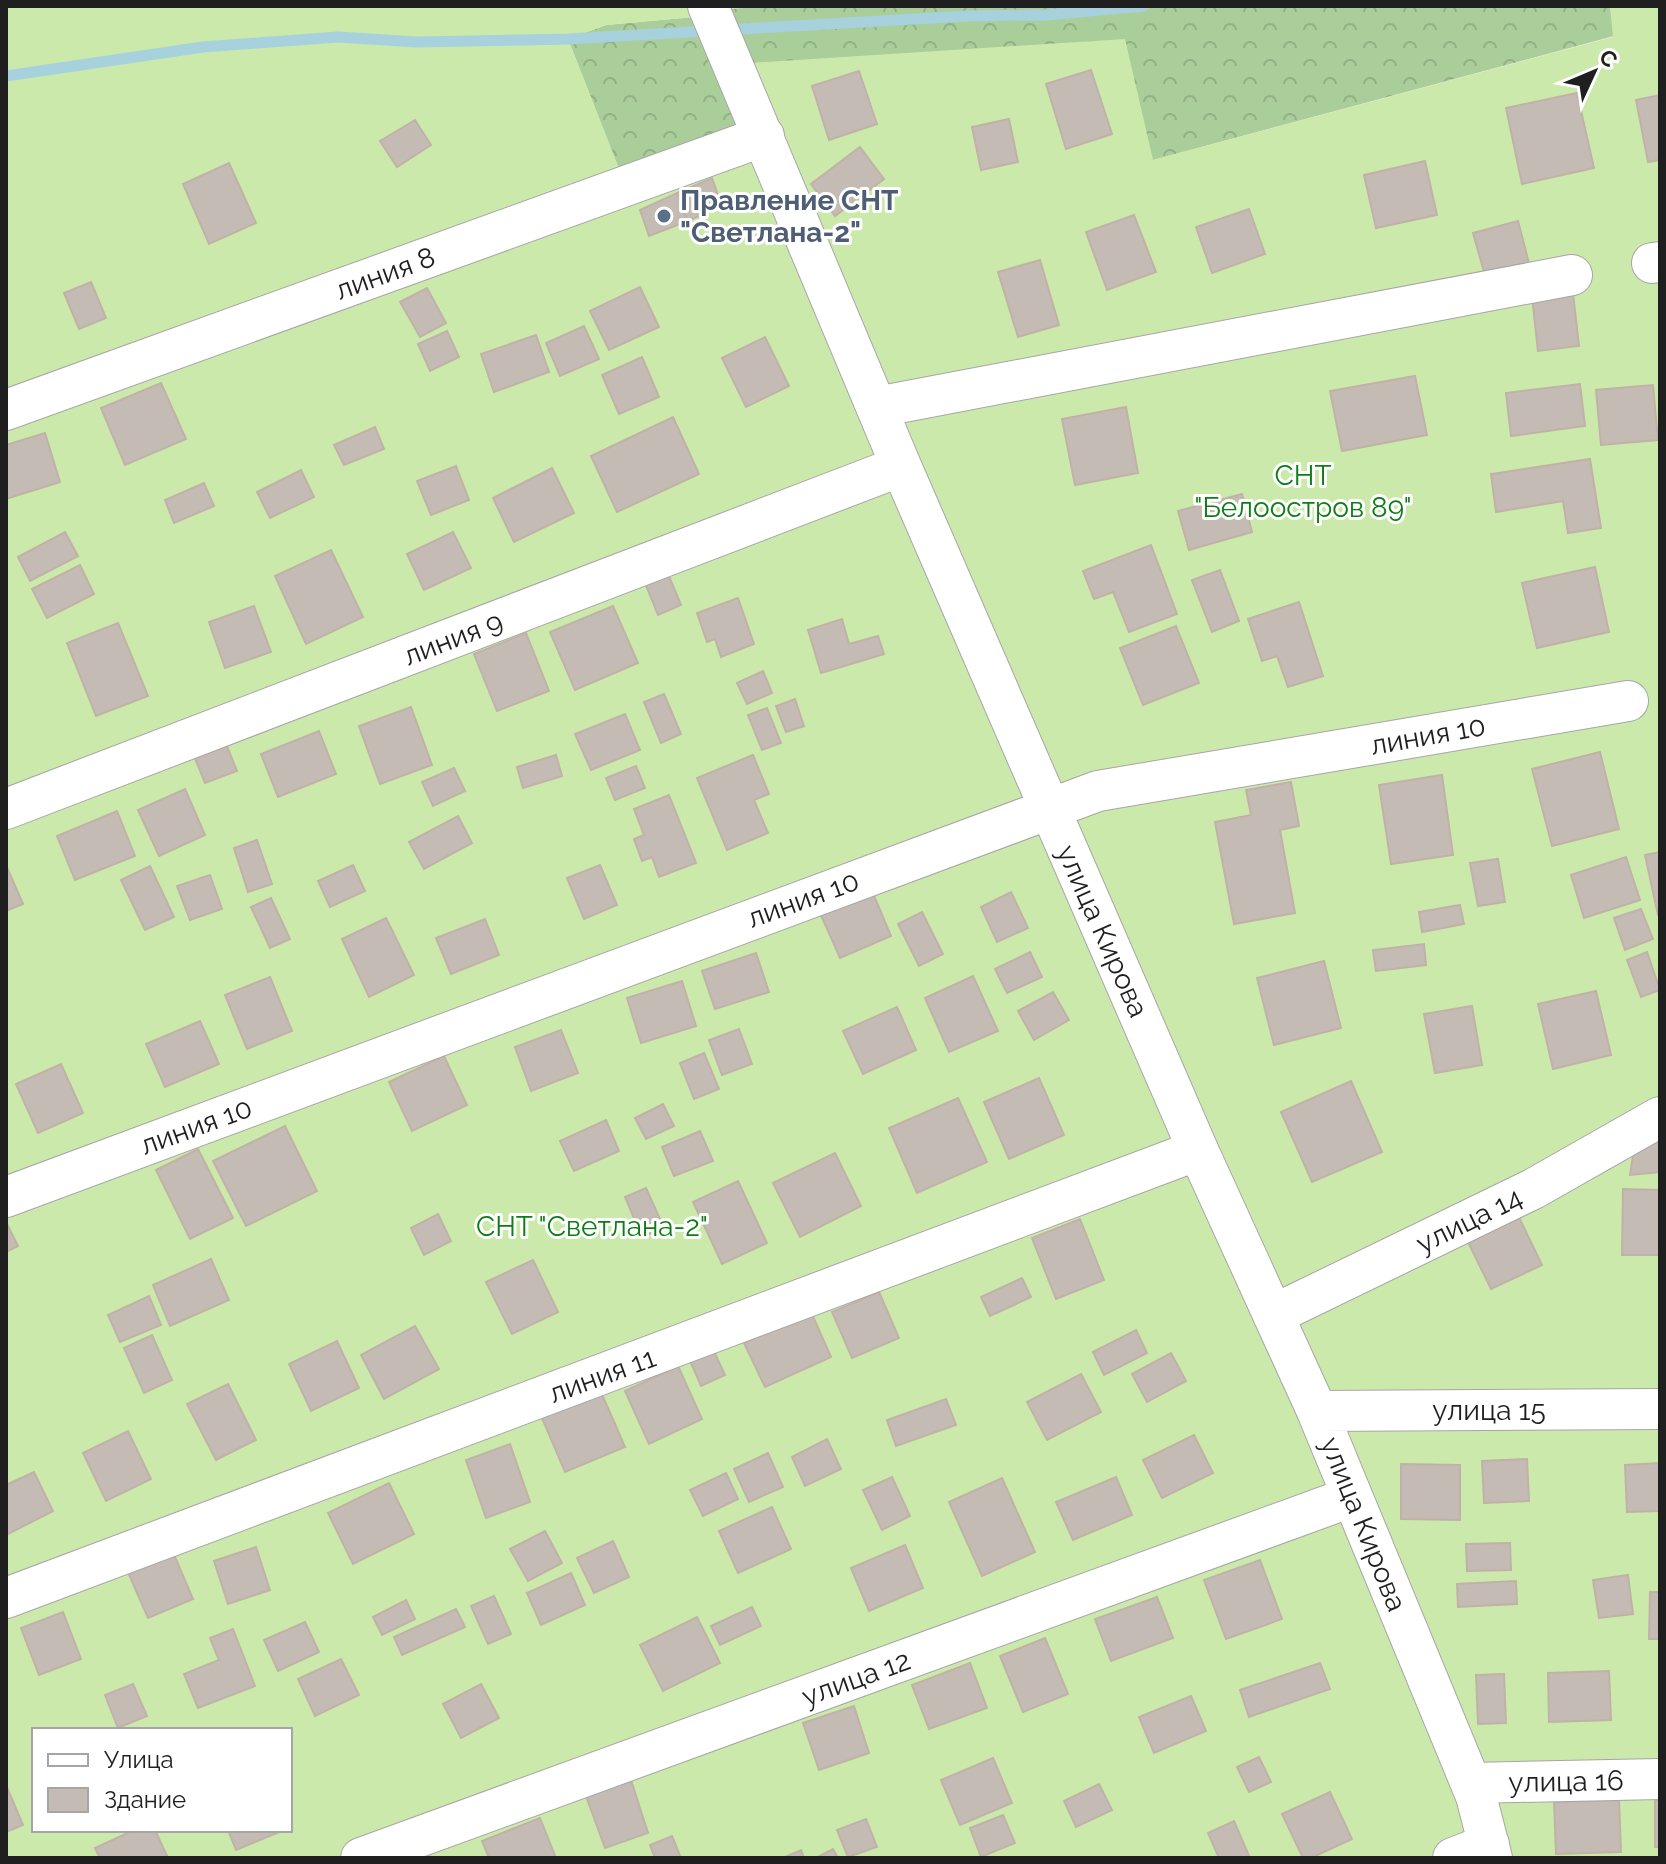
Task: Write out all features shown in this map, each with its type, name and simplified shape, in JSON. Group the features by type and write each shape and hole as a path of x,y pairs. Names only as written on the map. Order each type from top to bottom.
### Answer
{"street":[{"name":"улица Кирова","path":"709,8 901,466 1198,1150 1317,1411 1471,1783 1491,1851"},
{"name":"линия 8","path":"6,410 764,136"},
{"path":"877,407 1572,275"},
{"name":"линия 9","path":"6,809 901,466"},
{"name":"линия 10","path":"6,1197 1098,791 1628,701"},
{"name":"улица 14","path":"1273,1315 1533,1189 1660,1117"},
{"name":"линия 11","path":"6,1598 1198,1150"},
{"name":"улица 15","path":"1317,1411 1660,1409"},
{"name":"улица 12","path":"361,1858 1351,1497"},
{"name":"улица 16","path":"1471,1783 1660,1779"},
{"path":"1453,1858 1491,1851"}],"green space":[{"name":"СНТ \"Светлана-2\"","path":"6,6 778,6 710,10 694,17 606,25 568,39 626,186 745,143 734,64 1125,39 1153,160 1613,37 1610,6 1660,6 1660,1858 6,1858"},
{"path":"778,6 1610,6 1614,36 1153,160 765,133 626,187 568,39 606,25 694,17 710,10"}],"building":[{"path":"1091,70 1112,134 1066,149 1046,84"},
{"path":"859,71 877,124 829,140 812,86"},
{"path":"1577,93 1594,168 1522,184 1506,108"},
{"path":"1660,95 1660,160 1648,162 1636,100"},
{"path":"1009,119 1018,162 981,170 972,127"},
{"path":"415,120 431,145 397,167 380,141"},
{"path":"860,147 884,179 835,216 811,184"},
{"path":"1425,161 1437,215 1376,228 1364,175"},
{"path":"229,163 256,223 209,244 183,184"},
{"path":"712,178 722,206 688,221 677,193"},
{"name":"Правление СНТ \"Светлана-2\"","path":"677,193 688,221 649,236 640,210"},
{"path":"1249,209 1265,254 1212,273 1196,227"},
{"path":"1134,215 1156,272 1107,290 1086,232"},
{"path":"1518,221 1530,267 1486,279 1473,233"},
{"path":"1040,260 1059,325 1018,337 998,272"},
{"path":"91,282 106,318 79,329 64,293"},
{"path":"640,287 659,327 609,350 590,311"},
{"path":"427,288 446,323 420,337 400,302"},
{"path":"1573,293 1579,346 1538,351 1532,297"},
{"path":"584,326 599,359 560,376 546,343"},
{"path":"447,331 459,357 430,371 418,344"},
{"path":"536,335 549,372 494,392 481,354"},
{"path":"765,337 789,386 746,407 722,358"},
{"path":"642,357 659,397 619,414 602,375"},
{"path":"1415,376 1427,435 1342,451 1330,391"},
{"path":"161,383 186,439 125,465 101,408"},
{"path":"1580,384 1585,426 1511,436 1506,393"},
{"path":"1653,385 1658,440 1601,445 1596,390"},
{"path":"1126,407 1138,473 1075,485 1062,419"},
{"path":"673,417 699,474 617,512 591,456"},
{"path":"375,427 384,449 344,465 334,445"},
{"path":"45,433 60,482 6,499 6,445"},
{"path":"1590,459 1601,528 1568,533 1563,501 1496,512 1491,474"},
{"path":"456,466 469,500 431,515 417,481"},
{"path":"552,468 574,513 514,542 493,498"},
{"path":"301,470 314,497 270,518 257,492"},
{"path":"204,483 214,506 174,523 165,500"},
{"path":"1242,494 1252,532 1189,550 1178,511"},
{"path":"65,532 78,556 30,581 18,557"},
{"path":"453,532 471,568 424,590 407,554"},
{"path":"1151,545 1177,614 1129,632 1113,592 1094,599 1083,571"},
{"path":"331,550 363,617 306,644 275,576"},
{"path":"80,565 94,594 47,618 32,589"},
{"path":"1595,567 1609,632 1537,648 1522,583"},
{"path":"666,569 681,605 658,615 643,578"},
{"path":"1220,570 1239,621 1212,632 1192,580"},
{"path":"738,598 754,644 721,657 715,639 707,642 697,613"},
{"path":"1299,602 1323,676 1288,687 1277,656 1262,661 1248,619"},
{"path":"254,606 271,652 225,668 209,622"},
{"path":"613,606 638,663 575,690 550,632"},
{"path":"842,619 849,644 878,636 884,654 821,673 808,630"},
{"path":"118,623 148,696 96,716 67,643"},
{"path":"1176,626 1199,683 1143,705 1120,648"},
{"path":"526,633 549,691 497,711 474,654"},
{"path":"763,671 772,693 747,704 737,683"},
{"path":"664,694 681,734 661,743 644,702"},
{"path":"795,699 804,726 786,732 776,706"},
{"path":"411,707 432,765 380,784 359,726"},
{"path":"767,708 781,743 762,750 748,715"},
{"path":"625,714 640,750 591,770 575,734"},
{"path":"319,731 336,774 278,797 261,754"},
{"path":"224,739 237,771 205,783 192,751"},
{"path":"1600,752 1619,829 1552,846 1532,769"},
{"path":"556,755 562,776 523,788 517,767"},
{"path":"753,755 769,794 754,800 768,833 727,850 697,778"},
{"path":"636,766 645,788 615,800 606,778"},
{"path":"454,768 465,791 433,806 422,782"},
{"path":"1442,775 1453,855 1391,864 1379,785"},
{"path":"1291,782 1299,826 1280,830 1295,913 1234,924 1215,822 1251,815 1246,790"},
{"path":"185,789 205,835 159,856 138,810"},
{"path":"669,795 696,863 659,877 652,857 642,861 634,839 644,835 634,809"},
{"path":"117,811 135,856 75,880 57,836"},
{"path":"458,816 472,843 424,869 409,842"},
{"path":"257,840 272,884 248,892 234,848"},
{"path":"1660,852 1660,914 1658,915 1645,855"},
{"path":"1626,857 1640,900 1584,918 1571,875"},
{"path":"1498,859 1505,902 1478,906 1470,863"},
{"path":"6,865 23,904 6,911"},
{"path":"353,865 365,891 330,907 318,881"},
{"path":"600,865 617,905 584,919 567,878"},
{"path":"150,866 174,917 145,930 121,880"},
{"path":"210,875 222,909 190,920 177,886"},
{"path":"872,891 891,936 840,958 820,913"},
{"path":"1011,892 1028,928 997,942 981,907"},
{"path":"271,898 290,939 270,948 251,907"},
{"path":"1460,905 1464,924 1422,932 1419,912"},
{"path":"1641,909 1653,939 1625,950 1614,918"},
{"path":"922,912 943,954 919,966 898,924"},
{"path":"386,918 414,975 369,997 342,939"},
{"path":"485,919 499,955 451,974 436,938"},
{"path":"1424,944 1426,965 1376,971 1373,950"},
{"path":"1030,952 1042,977 1007,993 995,969"},
{"path":"1647,952 1660,990 1641,997 1627,960"},
{"path":"756,953 769,992 715,1009 702,971"},
{"path":"1324,961 1341,1028 1274,1045 1257,978"},
{"path":"973,976 998,1031 949,1052 925,998"},
{"path":"270,977 292,1031 247,1049 225,995"},
{"path":"682,981 696,1026 641,1043 627,998"},
{"path":"1596,991 1611,1055 1553,1069 1538,1004"},
{"path":"1053,992 1069,1020 1034,1040 1018,1011"},
{"path":"1472,1006 1482,1065 1435,1073 1424,1014"},
{"path":"897,1007 916,1050 863,1074 843,1031"},
{"path":"200,1021 219,1064 165,1087 146,1044"},
{"path":"739,1029 752,1064 722,1075 709,1040"},
{"path":"561,1030 578,1073 531,1091 515,1047"},
{"path":"704,1053 719,1089 694,1099 680,1063"},
{"path":"444,1056 467,1105 412,1131 389,1082"},
{"path":"61,1064 83,1113 38,1133 16,1084"},
{"path":"1039,1078 1064,1135 1009,1159 984,1102"},
{"path":"1351,1081 1382,1152 1312,1182 1281,1112"},
{"path":"958,1098 987,1162 917,1193 889,1128"},
{"path":"663,1104 674,1126 646,1139 635,1118"},
{"path":"606,1120 619,1151 574,1171 560,1141"},
{"path":"285,1126 317,1191 246,1226 213,1161"},
{"path":"700,1131 713,1161 674,1176 662,1147"},
{"path":"1660,1141 1660,1172 1630,1175 1635,1143"},
{"path":"198,1149 233,1218 190,1239 156,1170"},
{"path":"835,1153 861,1206 800,1237 773,1183"},
{"path":"738,1181 767,1243 722,1264 693,1202"},
{"path":"646,1188 664,1228 642,1237 625,1197"},
{"path":"1623,1189 1660,1190 1660,1255 1622,1255"},
{"path":"1517,1213 1542,1265 1491,1289 1466,1238"},
{"path":"438,1214 451,1241 424,1255 411,1228"},
{"path":"1080,1219 1104,1280 1056,1299 1032,1238"},
{"path":"6,1222 18,1246 6,1252"},
{"path":"211,1259 229,1300 170,1326 153,1285"},
{"path":"533,1260 558,1312 512,1334 486,1282"},
{"path":"1022,1278 1031,1297 990,1316 981,1297"},
{"path":"879,1292 899,1338 852,1358 832,1312"},
{"path":"149,1296 161,1325 120,1342 108,1315"},
{"path":"811,1312 831,1357 765,1387 744,1343"},
{"path":"415,1326 439,1369 384,1399 361,1355"},
{"path":"1136,1330 1147,1353 1104,1375 1093,1352"},
{"path":"152,1335 172,1380 144,1393 124,1348"},
{"path":"337,1341 359,1388 311,1411 289,1364"},
{"path":"711,1345 725,1375 701,1386 688,1356"},
{"path":"1171,1353 1186,1381 1147,1402 1132,1374"},
{"path":"678,1366 702,1419 649,1444 625,1391"},
{"path":"1081,1374 1101,1412 1047,1440 1027,1402"},
{"path":"228,1384 256,1440 216,1460 187,1404"},
{"path":"601,1392 625,1447 565,1472 542,1418"},
{"path":"946,1399 956,1425 896,1446 887,1420"},
{"path":"128,1431 151,1479 106,1501 83,1453"},
{"path":"1194,1435 1213,1473 1162,1498 1143,1460"},
{"path":"827,1439 841,1469 805,1486 792,1457"},
{"path":"510,1444 530,1502 486,1518 466,1460"},
{"path":"768,1453 783,1487 749,1502 734,1469"},
{"path":"1527,1459 1529,1501 1484,1503 1482,1461"},
{"path":"1660,1463 1660,1511 1627,1512 1625,1465"},
{"path":"1401,1464 1460,1465 1460,1520 1401,1519"},
{"path":"34,1472 53,1511 6,1535 6,1485"},
{"path":"726,1473 738,1499 703,1516 690,1490"},
{"path":"892,1477 910,1516 882,1530 863,1490"},
{"path":"1116,1477 1132,1515 1073,1540 1056,1502"},
{"path":"1002,1478 1035,1552 982,1576 949,1502"},
{"path":"389,1483 414,1534 353,1564 328,1513"},
{"path":"772,1507 791,1549 738,1573 719,1531"},
{"path":"545,1531 562,1563 528,1581 510,1549"},
{"path":"613,1541 629,1577 594,1593 577,1558"},
{"path":"1510,1543 1511,1570 1467,1571 1466,1544"},
{"path":"905,1545 923,1588 869,1611 851,1568"},
{"path":"256,1547 270,1590 228,1604 214,1561"},
{"path":"172,1550 193,1599 148,1618 127,1570"},
{"path":"1260,1560 1282,1619 1226,1639 1204,1580"},
{"path":"571,1573 585,1605 541,1625 527,1593"},
{"path":"1628,1575 1633,1614 1599,1618 1593,1580"},
{"path":"1516,1581 1517,1604 1458,1607 1457,1584"},
{"path":"1650,1592 1660,1592 1660,1639 1649,1639"},
{"path":"494,1596 511,1634 488,1644 471,1606"},
{"path":"1157,1597 1173,1638 1111,1661 1095,1619"},
{"path":"406,1600 415,1619 382,1635 373,1617"},
{"path":"752,1607 761,1626 720,1645 711,1626"},
{"path":"456,1609 465,1627 402,1655 394,1637"},
{"path":"63,1612 81,1659 39,1675 21,1628"},
{"path":"697,1617 720,1663 663,1691 640,1645"},
{"path":"305,1622 319,1652 278,1671 264,1640"},
{"path":"233,1629 255,1686 198,1708 184,1674 219,1660 210,1638"},
{"path":"1045,1638 1068,1694 1023,1712 1000,1656"},
{"path":"341,1659 359,1695 315,1716 298,1679"},
{"path":"970,1663 987,1708 929,1729 912,1685"},
{"path":"1320,1663 1330,1689 1249,1717 1240,1690"},
{"path":"1609,1671 1611,1720 1549,1722 1548,1673"},
{"path":"1504,1674 1506,1723 1478,1724 1476,1675"},
{"path":"133,1684 147,1716 118,1728 105,1695"},
{"path":"481,1684 499,1718 461,1738 443,1704"},
{"path":"1191,1696 1206,1731 1154,1753 1139,1717"},
{"path":"854,1706 869,1753 819,1770 803,1723"},
{"path":"1259,1757 1271,1782 1249,1792 1237,1767"},
{"path":"993,1758 1012,1803 960,1825 941,1780"},
{"path":"631,1780 648,1833 605,1848 586,1796"},
{"path":"1099,1784 1112,1810 1076,1827 1064,1801"},
{"path":"6,1785 23,1825 6,1832"},
{"path":"1330,1792 1352,1839 1311,1858 1303,1858 1282,1814"},
{"path":"1619,1800 1621,1852 1556,1854 1554,1802"},
{"path":"1655,1800 1660,1800 1660,1847 1655,1847"},
{"path":"1003,1815 1015,1843 981,1857 970,1828"},
{"path":"540,1818 556,1858 489,1858 482,1841"},
{"path":"866,1819 877,1847 848,1857 837,1830"},
{"path":"1234,1821 1250,1858 1219,1858 1208,1833"},
{"path":"130,1832 156,1832 168,1858 100,1858 95,1848"},
{"path":"229,1832 279,1832 236,1850"},
{"path":"672,1836 681,1858 655,1858 650,1845"},
{"path":"833,1849 838,1858 816,1858"},
{"path":"801,1850 804,1858 783,1858"}],"waterway":[{"path":"6,76 203,47 338,37 417,42 568,39 968,16 1046,15 1144,6"}],"place":[{"name":"Правление СНТ \"Светлана-2\"","path":"664,216"}],"park label":[{"name":"СНТ \"Белоостров 89\"","path":"1303,491"}]}
